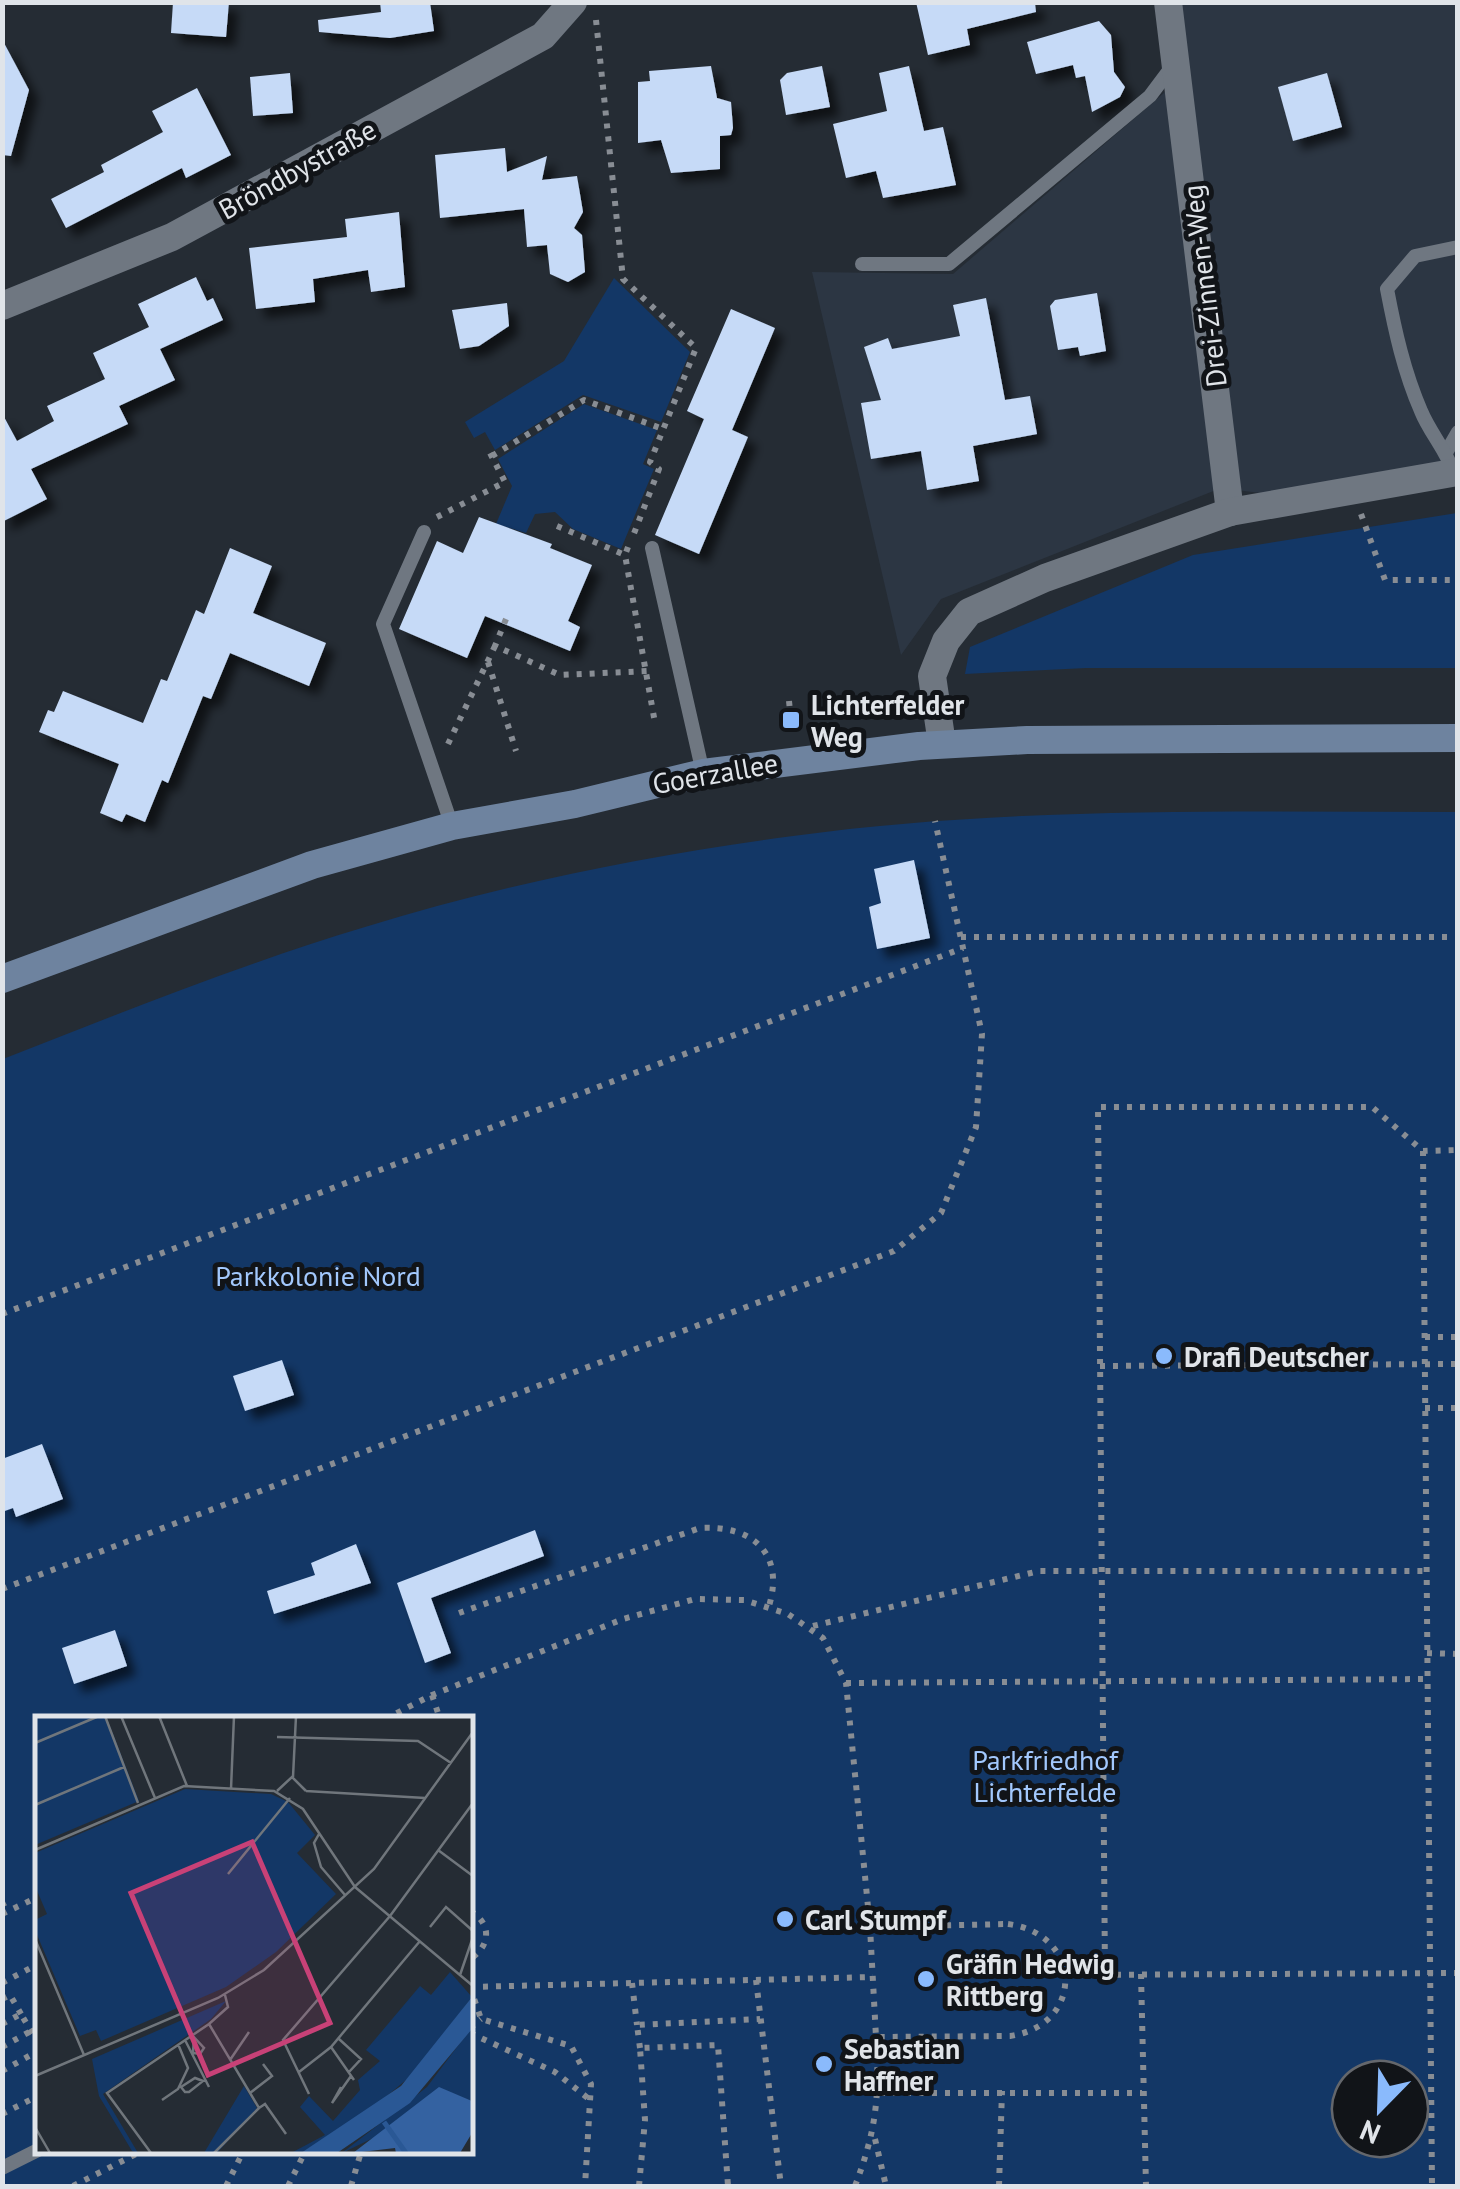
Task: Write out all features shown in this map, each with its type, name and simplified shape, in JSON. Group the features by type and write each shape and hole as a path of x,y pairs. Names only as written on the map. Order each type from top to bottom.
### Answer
{"main road":[{"name":"Goerzallee","path":"2,979 312,865 452,826 575,804 703,773 942,744 1100,738 1458,738"}],"street":[{"name":"Bröndbystraße","path":"2,306 172,237 543,36 573,2"},
{"name":"Drei-Zinnen-Weg","path":"1168,2 1230,512"},
{"path":"942,744 932,676 946,641 969,612 1045,578 1230,512 1453,465"}],"lane":[{"path":"862,264 950,264 1150,96 1177,60"},
{"path":"1453,465 1422,415 1398,350 1387,290 1415,256 1458,247"},
{"path":"1453,465 1458,432"},
{"path":"424,532 383,624 452,826"},
{"path":"652,548 703,773"},
{"path":"2,2168 35,2152"}],"path":[{"path":"592,4 600,32 623,278 696,348 650,462 659,469 625,555 655,723"},
{"path":"424,532 439,515 505,482 490,452 584,400 663,429"},
{"path":"1352,489 1385,580 1458,580"},
{"path":"557,526 625,555"},
{"path":"435,772 506,620"},
{"path":"495,646 560,674 646,672 680,665"},
{"path":"488,661 516,751"},
{"path":"789,701 791,720"},
{"path":"2,1589 894,1250 941,1213 976,1128 982,1034 936,821"},
{"path":"961,937 1458,938"},
{"path":"2,1314 963,948"},
{"path":"1105,1975 1098,1107 1372,1107 1423,1150 1458,1150"},
{"path":"1423,1150 1432,2186"},
{"path":"1425,1337 1458,1337"},
{"path":"1100,1366 1458,1364"},
{"path":"1426,1408 1458,1408"},
{"path":"460,1613 700,1528 718,1527 737,1530 761,1544 776,1584 768,1606"},
{"path":"812,1626 1040,1571 1427,1571"},
{"path":"391,1716 432,1695 623,1620 695,1599 720,1597 768,1606 812,1626 833,1651 846,1682 870,1926 880,2093 874,2136 856,2186"},
{"path":"1428,1654 1458,1654"},
{"path":"846,1682 1428,1679"},
{"path":"432,1695 439,1716"},
{"path":"2,1902 5,1913 35,1898"},
{"path":"472,1912 485,1924 487,1938 482,1950 472,1958"},
{"path":"870,1926 1023,1926 1048,1940 1057,1951 1064,1975 1058,2007 1050,2019 1025,2034 876,2038"},
{"path":"2,1983 35,1966"},
{"path":"1064,1975 1458,1972"},
{"path":"1141,1974 1146,2186"},
{"path":"472,1987 873,1977"},
{"path":"756,1980 780,2186"},
{"path":"632,1983 645,2120 640,2186"},
{"path":"472,1993 481,2019"},
{"path":"2,1999 10,1995 35,2037"},
{"path":"2,2024 21,2014"},
{"path":"472,2028 481,2019"},
{"path":"481,2019 571,2046 591,2084 585,2186"},
{"path":"637,2025 760,2020"},
{"path":"2,2047 31,2030"},
{"path":"472,2031 555,2072 590,2100"},
{"path":"640,2048 718,2045 728,2186"},
{"path":"2,2070 35,2053"},
{"path":"998,2186 1002,2091"},
{"path":"880,2093 1142,2093"},
{"path":"2,2114 35,2098"},
{"path":"874,2136 886,2186"},
{"path":"73,2186 136,2154"},
{"path":"226,2186 242,2154"},
{"path":"288,2186 304,2154"},
{"path":"351,2186 360,2154"}],"shaded area":[{"path":"1177,3 1457,3 1457,485 1341,503 1221,488 941,599 901,655 812,272 953,274 1186,74"}],"green space":[{"path":"614,278 690,352 661,422 583,395 495,450 485,432 474,438 465,422 564,361"},
{"path":"584,404 657,430 643,464 654,469 621,549 573,529 555,512 535,514 526,533 496,524 512,486 498,459"},
{"path":"1457,513 1457,668 1086,668 965,674 970,647 1193,555"},
{"path":"1457,812 1457,2186 3,2186 3,1059 319,941 524,884 685,852 793,836 1042,815"}],"building":[{"path":"173,2 229,2 226,37 171,33"},
{"path":"380,2 430,2 434,31 390,38 319,32 318,20 381,12"},
{"path":"916,2 1035,2 1036,12 967,29 970,45 928,55"},
{"path":"1099,21 1111,35 1114,72 1125,87 1120,97 1092,112 1085,76 1076,78 1073,65 1036,74 1027,42"},
{"path":"2,39 29,90 11,156 2,155"},
{"path":"711,66 717,98 731,102 733,128 731,135 720,136 720,169 671,173 661,140 638,143 638,82 650,81 649,71"},
{"path":"822,66 830,107 786,115 780,80 787,73"},
{"path":"909,66 924,131 943,127 956,185 883,198 876,171 846,178 833,124 887,111 879,73"},
{"path":"290,73 293,113 253,116 250,77"},
{"path":"1327,73 1342,127 1293,141 1278,87"},
{"path":"197,88 231,155 186,178 182,168 66,228 51,199 104,172 101,165 163,132 152,111"},
{"path":"505,148 507,172 547,156 542,180 577,176 583,212 574,228 582,235 585,272 568,282 550,274 547,245 527,247 524,209 440,218 435,155"},
{"path":"399,212 405,287 371,292 368,270 313,279 315,302 256,309 249,248 347,237 345,219"},
{"path":"196,277 207,301 213,298 223,320 160,349 175,380 119,406 128,424 31,469 47,499 2,522 2,413 17,441 54,421 47,406 105,379 93,353 149,327 138,304"},
{"path":"1097,293 1106,351 1080,356 1078,347 1058,350 1050,306 1055,300"},
{"path":"986,298 1005,400 1030,396 1037,434 973,446 979,481 927,490 921,451 871,459 861,403 881,400 864,347 888,338 892,349 960,336 953,305"},
{"path":"507,303 509,326 479,346 460,349 452,310"},
{"path":"731,309 775,328 732,430 748,437 699,554 655,535 704,419 687,411"},
{"path":"479,517 552,544 550,548 592,565 568,621 580,627 570,651 485,616 467,658 399,629 437,541 463,553"},
{"path":"230,548 272,566 253,613 326,643 309,686 230,653 211,699 203,696 168,783 162,780 145,822 126,814 122,822 100,813 119,764 39,732 48,710 54,712 63,691 143,723 161,679 167,681 196,610 204,614"},
{"path":"914,860 930,938 877,949 869,907 881,903 874,869"},
{"path":"282,1360 294,1395 245,1411 233,1376"},
{"path":"42,1444 63,1499 16,1517 13,1508 2,1512 2,1459"},
{"path":"535,1530 544,1556 431,1598 451,1653 425,1663 397,1583"},
{"path":"356,1544 371,1583 274,1614 267,1591 315,1575 311,1563"},
{"path":"115,1630 127,1666 74,1684 62,1648"}],"place":[{"name":"Lichterfelder Weg","path":"791,720"},
{"name":"Drafi Deutscher","path":"1164,1356"},
{"name":"Carl Stumpf","path":"785,1919"},
{"name":"Gräfin Hedwig Rittberg","path":"926,1979"},
{"name":"Sebastian Haffner","path":"824,2064"}],"park label":[{"name":"Parkkolonie Nord","path":"318,1275"},
{"name":"Parkfriedhof Lichterfelde","path":"1045,1775"}]}
